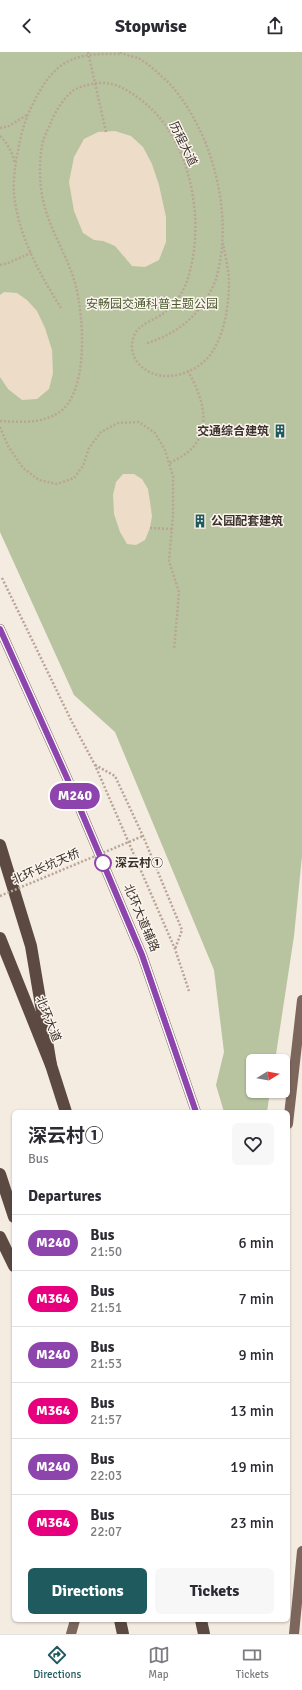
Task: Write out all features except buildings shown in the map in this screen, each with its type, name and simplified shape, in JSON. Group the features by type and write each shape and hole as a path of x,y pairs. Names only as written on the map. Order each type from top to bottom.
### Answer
{"highway":[{"path":"0,845 31,946 51,1065"},
{"name":"北环大道","path":"0,938 51,1065 65,1110"},
{"path":"0,1174 12,1212"},
{"path":"0,1237 12,1262"},
{"path":"120,1622 123,1634"},
{"path":"201,1622 204,1634"}],"main road":[{"name":"北环大道辅路","path":"0,629 64,771 142,955 195,1110"},
{"path":"290,1110 302,1000"},
{"path":"294,1634 302,1551"},
{"path":"71,1634 74,1622"},
{"path":"288,1622 290,1634"}],"path":[{"path":"62,308 39,272 19,222 14,193 16,164 20,140 27,114 40,90 55,70 70,60 93,52"},
{"path":"88,54 121,53 139,58 169,84 184,104 198,128 216,175 221,200 223,243 217,277 211,291 204,303 183,326 171,334 145,344"},
{"path":"88,54 106,132"},
{"name":"历程大道","path":"0,422 40,420 60,412 74,394 80,368 82,343 80,310 76,286 52,230 44,204 40,171 42,144 55,112 73,90 94,82 110,83 130,92 151,107 170,133 185,164 194,199 195,242 190,276 179,297 164,314 147,322 134,334 131,350 136,362 147,371 164,376 188,371 203,363 214,350 224,328 227,308 229,281 223,243"},
{"path":"0,128 9,126 27,114"},
{"path":"0,136 12,152 16,164"},
{"path":"0,265 31,253"},
{"path":"170,463 183,456 195,444 203,425 203,408 199,391 188,371"},
{"path":"0,427 8,446 23,468 39,480 57,484 74,478 83,466 89,448 101,432 118,423 139,422 155,433 165,450 170,463 172,476 172,529 169,561 179,592 174,650"},
{"path":"150,528 172,529"},
{"path":"2,578 72,722 95,765 175,949 189,991"},
{"path":"95,765 115,776 143,836 182,930 175,949"},
{"name":"北环长坑天桥","path":"0,896 143,836"}],"green space":[{"name":"安畅园交通科普主题公园","path":"0,52 302,52 302,856 294,936 276,1054 246,1054 246,1098 269,1098 267,1110 223,1110 216,1085 224,1052 214,970 115,732 74,695 0,532"}],"shaded area":[{"path":"115,131 131,136 143,147 152,164 159,185 166,217 166,242 159,260 145,267 132,266 115,246 103,241 94,240 83,233 74,211 69,182 74,157 84,139 98,132"},
{"path":"4,292 17,293 27,300 37,311 45,328 52,350 53,373 49,389 37,399 22,400 8,389 0,377 0,295"},
{"path":"123,474 134,474 142,479 148,489 152,516 150,528 145,540 136,545 127,544 120,532 114,514 113,495 116,482"}],"bus line":[{"name":"M240","path":"0,629 67,778 142,955 195,1110"}],"place":[{"name":"交通综合建筑","path":"280,431"},
{"name":"公园配套建筑","path":"200,521"},
{"name":"深云村①","path":"103,863"}]}
